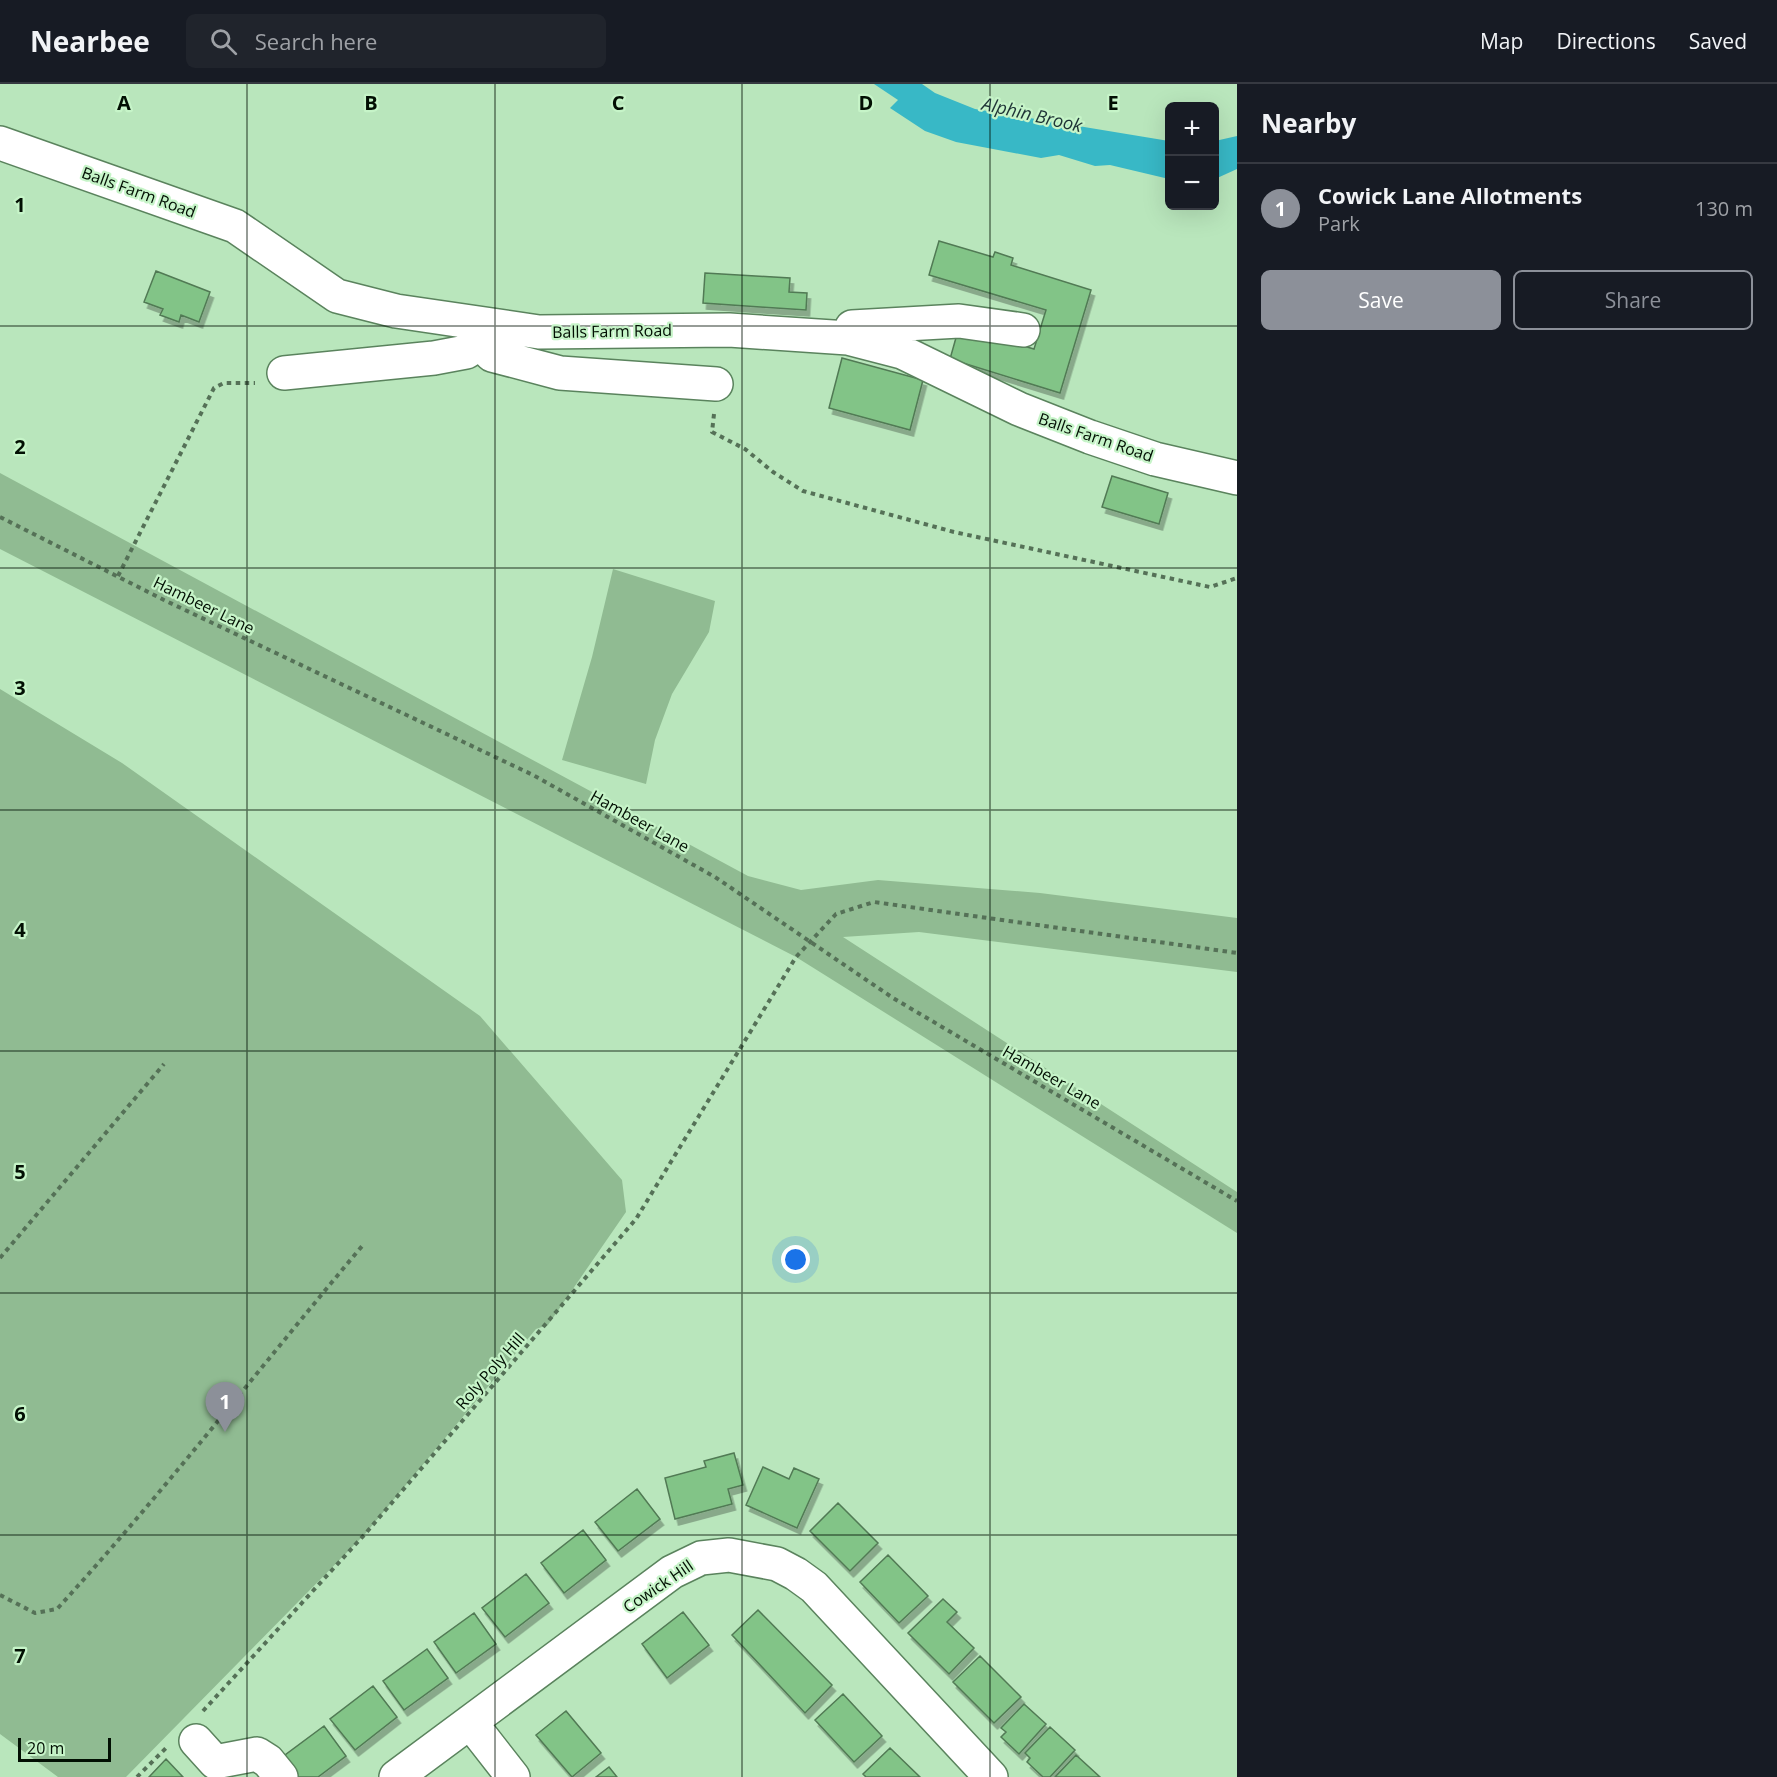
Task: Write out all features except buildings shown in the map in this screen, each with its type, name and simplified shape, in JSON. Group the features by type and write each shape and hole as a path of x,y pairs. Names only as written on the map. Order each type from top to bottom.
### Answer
{"street":[{"name":"Balls Farm Road","path":"0,143 235,226 337,296 484,334 729,330 833,339 849,338 902,352 1019,409 1090,438 1155,459 1237,478"},
{"path":"833,339 854,326 894,326 959,321 1023,330"},
{"path":"284,373 434,358 466,352 484,334 492,355 560,373 716,384"},
{"name":"Cowick Hill","path":"396,1777 672,1572 702,1558 736,1556 777,1564 814,1587 991,1777"},
{"path":"470,1722 513,1777"},
{"path":"187,1734 214,1762 256,1754 268,1761 281,1777"}],"path":[{"path":"118,576 214,388 224,383 271,384 284,373"},
{"path":"716,384 712,432 745,449 773,472 803,491 954,532 1210,587 1237,578"},
{"name":"Hambeer Lane","path":"0,517 533,775 715,877 893,998 1237,1201"},
{"name":"Roly Poly Hill","path":"136,1777 187,1734 365,1534 636,1219 796,957 836,914 874,902 1237,953"},
{"path":"0,1258 164,1064"},
{"path":"0,1595 35,1613 57,1609 211,1432 259,1368 363,1245"}],"green space":[{"path":"0,473 748,876 801,890 878,880 1040,893 1237,918 1237,972 919,932 843,937 1237,1192 1237,1233 796,957 0,549"},
{"path":"613,569 715,601 709,632 672,694 655,740 646,784 562,760 592,657"},
{"path":"0,689 122,763 480,1016 622,1180 626,1212 548,1325 536,1329 365,1534 126,1777 58,1777 0,1734"}],"water":[{"path":"874,84 922,84 935,93 975,109 1165,140 1165,178 1110,165 1095,166 1059,155 1041,158 956,142 925,131 890,108 898,100"},
{"path":"1237,136 1237,169 1219,177 1219,156 1219,140"}],"place":[{"name":"Cowick Lane Allotments","path":"225,1432"}],"water label":[{"name":"Alphin Brook","path":"1032,115"}]}
